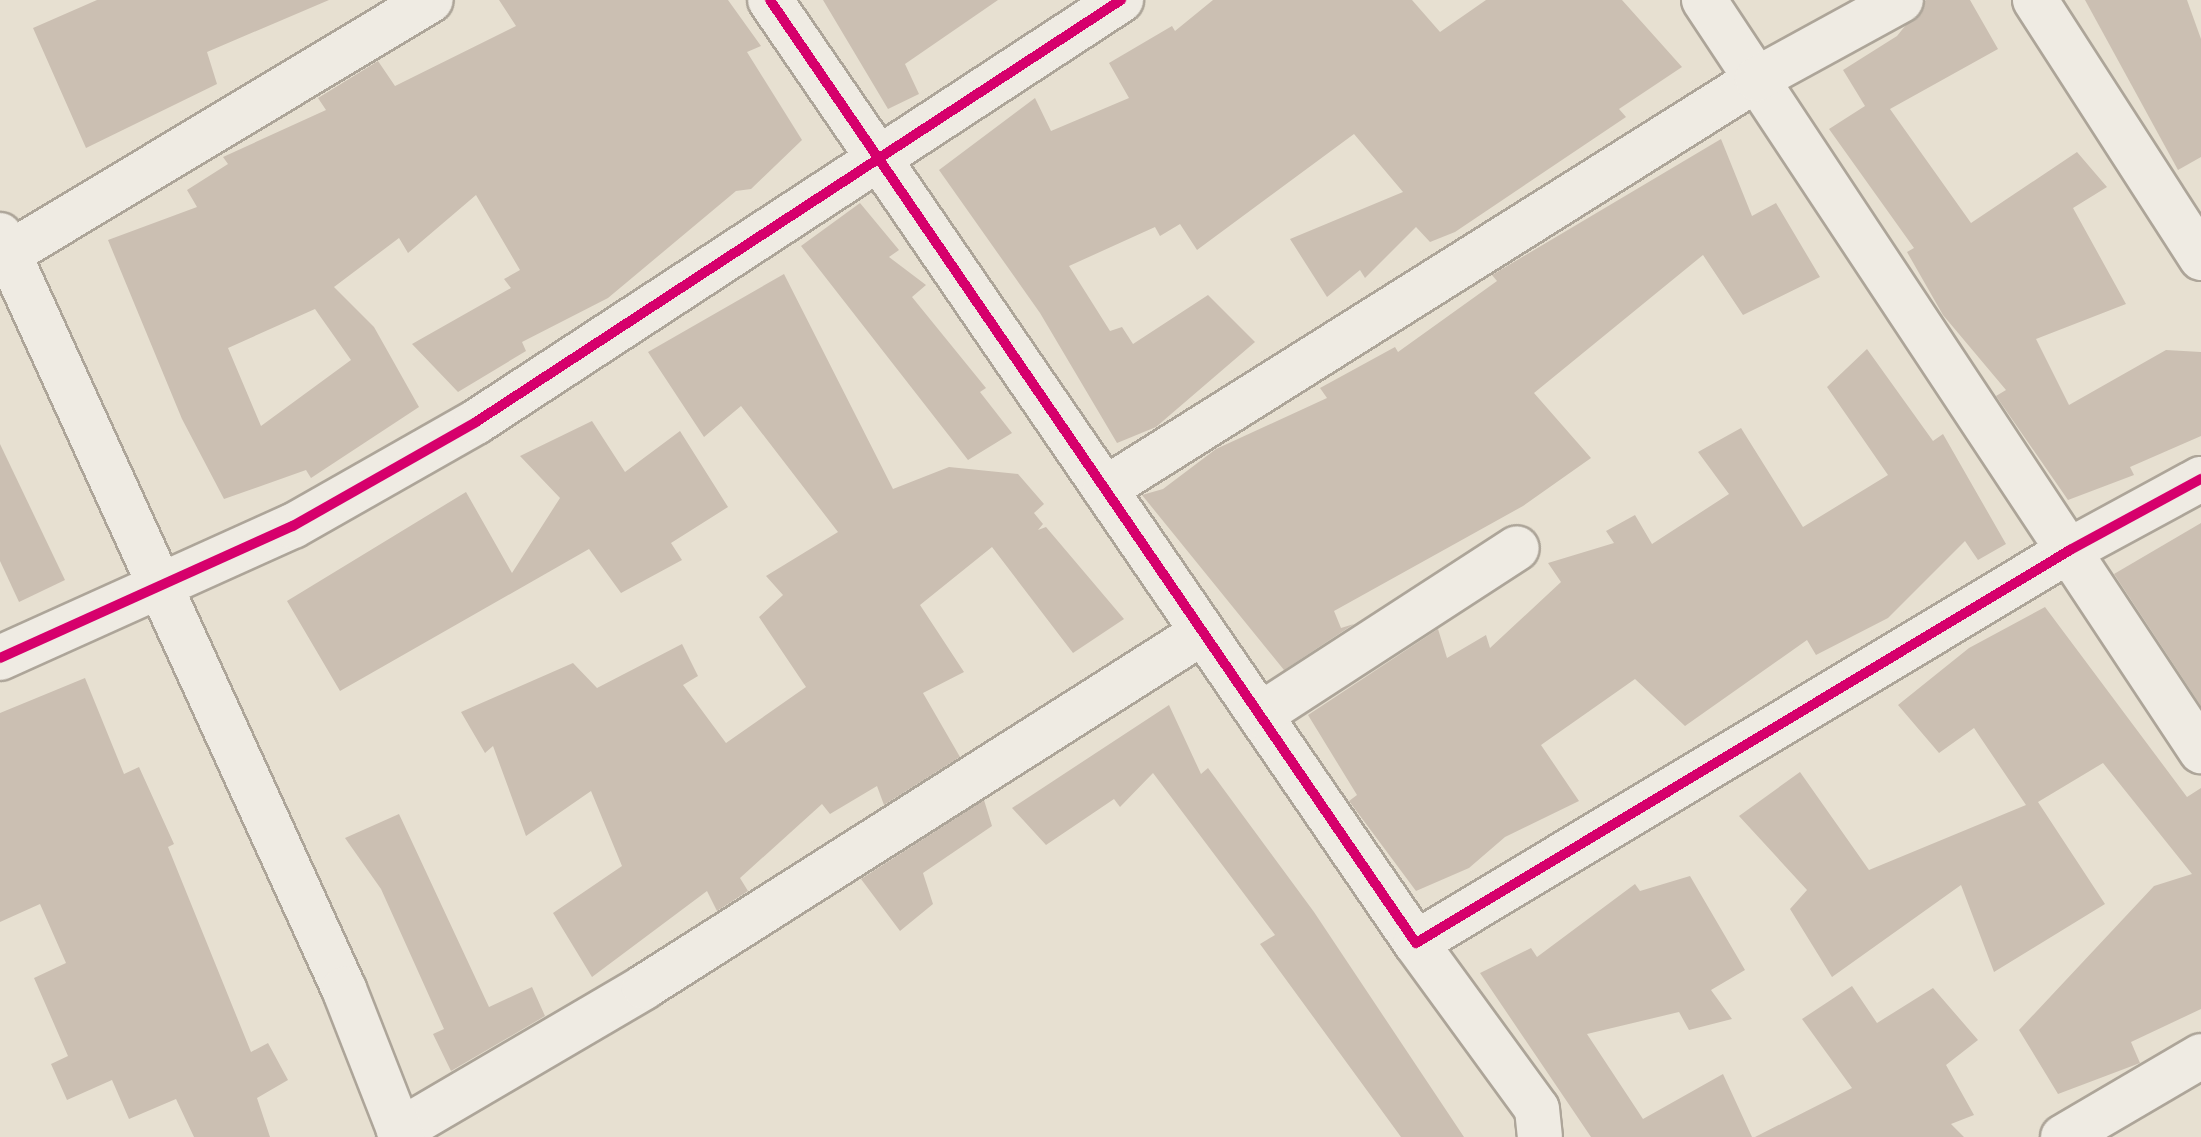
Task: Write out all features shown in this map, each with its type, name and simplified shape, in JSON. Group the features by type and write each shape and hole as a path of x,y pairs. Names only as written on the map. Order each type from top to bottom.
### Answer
{"street":[{"path":"430,0 4,244 158,591 344,989 400,1134 644,987 1203,632"},
{"path":"770,0 1416,943 1537,1109 1540,1137"},
{"path":"0,658 158,591 293,526 476,422 876,156 1121,0"},
{"path":"1704,0 2201,751"},
{"path":"1105,489 1757,79 1901,0"},
{"path":"2035,0 2201,258"},
{"path":"1416,943 2070,550 2201,479"},
{"path":"1260,715 1517,548"},
{"path":"2063,1137 2201,1056"}],"building":[{"path":"97,0 329,0 207,52 217,84 86,148 33,28"},
{"path":"499,0 728,0 761,46 747,52 802,140 751,189 736,191 608,298 522,342 526,351 458,392 412,344 511,288 504,279 520,270 476,195 408,253 399,238 334,287 374,327 419,407 311,478 306,470 224,499 182,419 108,240 197,207 187,190 228,164 223,157 326,110 318,98 378,61 395,86 516,26","holes":["315,309 351,360 261,426 228,348"]},
{"path":"823,0 998,0 905,64 919,94 888,109"},
{"path":"1213,0 1412,0 1440,32 1486,0 1622,0 1682,67 1619,109 1626,117 1455,232 1430,242 1416,227 1365,278 1360,270 1327,297 1290,239 1403,192 1354,134 1197,250 1180,224 1160,236 1155,227 1069,266 1110,331 1122,327 1133,344 1208,295 1255,342 1156,427 1117,443 1040,313 939,170 1035,98 1051,131 1129,98 1109,63 1172,26 1175,31"},
{"path":"1926,0 1970,0 1998,49 1890,109 1971,223 2077,152 2107,187 2073,208 2126,304 2036,339 2069,405 2166,350 2201,352 2201,436 2130,467 2134,475 2068,500 1996,396 2006,390 1943,315 1907,252 1914,248 1829,129 1865,106 1843,70 1897,36"},
{"path":"2085,0 2187,0 2201,39 2201,157 2178,170"},
{"path":"1721,139 1752,216 1776,203 1820,277 1743,315 1703,255 1534,393 1591,458 1523,506 1334,611 1341,628 1354,624 1284,670 1142,495 1163,489 1216,449 1327,398 1320,388 1395,347 1398,352 1497,281 1492,275"},
{"path":"860,203 899,250 889,257 926,285 912,297 986,388 980,392 1012,433 968,460 801,246"},
{"path":"784,274 893,489 949,467 1018,474 1044,504 1034,513 1043,524 1038,530 1046,527 1124,619 1073,653 992,547 920,605 964,672 923,693 960,757 884,805 877,786 830,814 822,804 740,878 748,891 717,911 707,891 592,977 553,913 622,866 591,791 526,836 493,746 485,753 461,712 573,663 597,688 682,644 698,676 683,685 726,743 806,687 759,617 783,595 766,576 838,532 741,406 704,437 648,352"},
{"path":"1867,349 1933,441 1943,434 2006,544 1978,560 1965,541 1888,618 1816,655 1807,640 1685,726 1635,679 1541,745 1579,801 1505,837 1469,868 1416,891 1349,801 1357,795 1308,715 1438,629 1447,658 1486,635 1490,648 1561,582 1548,563 1614,543 1606,531 1635,515 1652,544 1729,494 1698,452 1741,428 1803,527 1888,475 1827,387"},
{"path":"592,421 625,472 680,431 728,507 671,543 682,560 621,593 589,549 340,691 287,601 466,492 512,573 560,498 520,456"},
{"path":"0,444 65,580 19,602 0,561"},
{"path":"2201,523 2201,706 2114,574"},
{"path":"2045,607 2187,797 2201,788 2201,1009 2131,1042 2140,1063 2058,1094 2019,1030 2154,886 2192,874 2103,763 2038,802 2105,904 1994,972 1961,885 1832,977 1790,909 1807,890 1739,816 1800,772 1869,870 2026,805 1974,728 1939,753 1898,705 1969,648"},
{"path":"85,678 124,774 139,767 174,844 168,847 251,1052 268,1043 288,1080 257,1098 270,1137 194,1137 176,1099 129,1119 112,1080 67,1100 51,1064 68,1056 34,978 66,963 40,904 0,922 0,713"},
{"path":"1169,705 1201,774 1208,768 1314,912 1464,1137 1401,1137 1260,944 1275,935 1153,773 1120,807 1114,799 1046,845 1012,808"},
{"path":"984,800 992,826 923,873 933,904 900,931 861,879"},
{"path":"399,814 489,1007 532,987 545,1016 451,1071 433,1034 444,1029 381,889 345,838"},
{"path":"1690,876 1745,970 1711,990 1732,1019 1689,1030 1679,1012 1587,1034 1643,1119 1723,1074 1752,1137 1591,1137 1480,973 1531,948 1537,957 1635,884 1640,891"},
{"path":"1852,986 1877,1023 1933,988 1978,1040 1946,1065 1974,1115 1951,1124 1964,1137 1755,1137 1852,1088 1802,1019"}],"cycle path":[{"path":"770,0 1416,943 2070,550 2201,479"},
{"path":"0,658 293,526 476,422 1121,0"}]}
